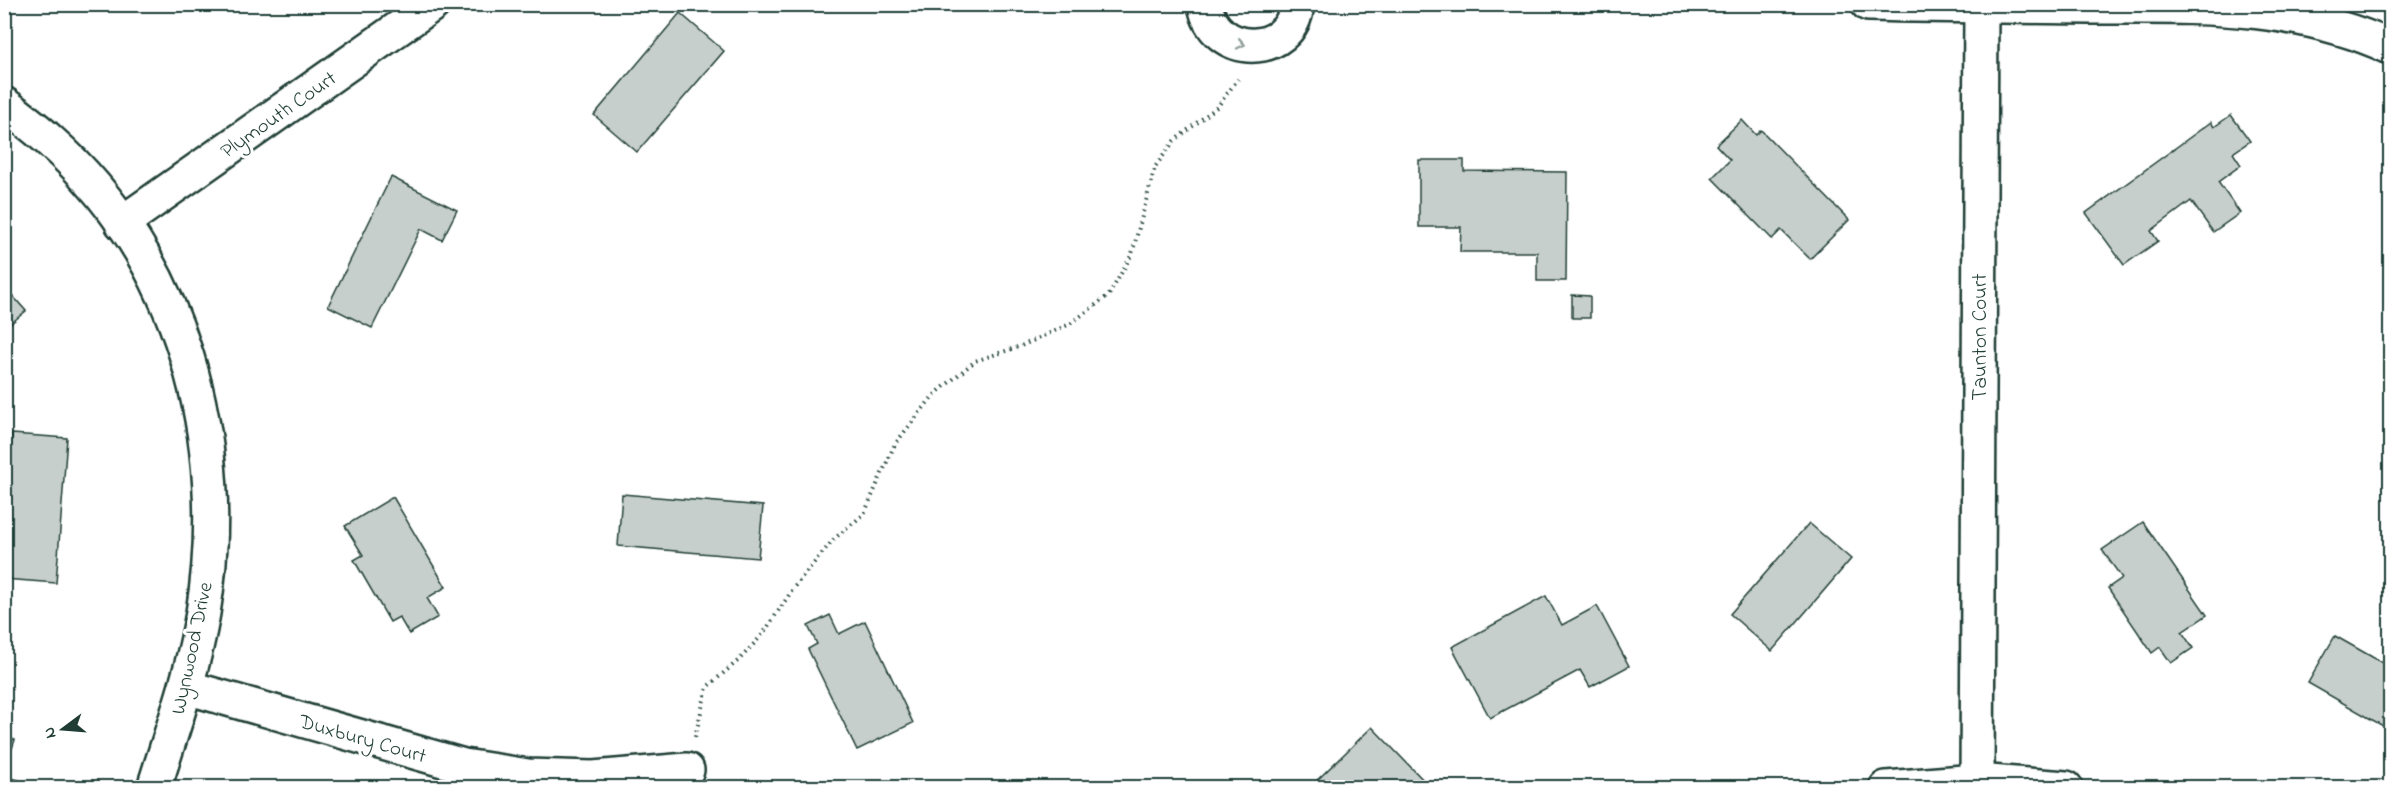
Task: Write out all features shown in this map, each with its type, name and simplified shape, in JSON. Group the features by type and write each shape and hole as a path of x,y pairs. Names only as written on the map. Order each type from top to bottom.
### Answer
{"street":[{"name":"Plymouth Court","path":"122,224 433,4"},
{"path":"1204,4 1206,15 1214,29 1231,42 1247,47 1265,44 1280,37 1291,25 1297,4"},
{"path":"1868,4 2236,8 2303,18 2368,37 2391,47"},
{"name":"Taunton Court","path":"1977,781 1981,6"},
{"name":"Wynwood Drive","path":"4,104 52,142 102,196 122,224 157,281 181,332 200,402 211,474 212,539 203,614 186,687 154,788"},
{"name":"Duxbury Court","path":"186,687 464,766 528,776 593,778 687,770"},
{"path":"1886,788 1977,781 2066,788"}],"path":[{"path":"687,770 707,687 739,660 763,634 795,586 834,539 864,514 895,444 933,396 975,361 1021,346 1070,324 1109,295 1132,254 1155,167 1174,141 1218,106 1239,78 1247,47"}],"building":[{"path":"680,13 724,51 637,152 594,115"},
{"path":"2231,115 2250,141 2233,153 2241,165 2218,182 2240,213 2213,232 2191,201 2151,231 2158,241 2124,265 2086,213 2211,122 2214,127"},
{"path":"1742,120 1756,135 1761,130 1849,220 1810,259 1781,230 1772,239 1712,178 1730,160 1716,145"},
{"path":"1419,160 1464,160 1464,171 1567,172 1566,281 1537,281 1537,252 1460,252 1461,227 1419,227"},
{"path":"391,177 457,210 442,240 421,229 372,328 328,306"},
{"path":"4,286 26,311 4,329"},
{"path":"1572,295 1590,296 1590,318 1572,318"},
{"path":"12,434 67,438 56,583 4,579 4,537"},
{"path":"622,494 763,506 758,558 618,546"},
{"path":"393,497 446,587 427,598 438,617 409,634 399,617 390,622 354,560 363,555 345,526"},
{"path":"2143,522 2207,615 2182,632 2193,648 2171,663 2160,647 2152,653 2108,588 2122,578 2102,550"},
{"path":"1809,523 1851,559 1772,651 1730,614"},
{"path":"1546,596 1562,625 1597,606 1629,666 1590,687 1580,670 1490,718 1452,647"},
{"path":"830,615 839,634 865,621 913,723 857,750 808,649 817,644 808,626"},
{"path":"2335,636 2390,667 2390,730 2308,683"},
{"path":"1372,727 1431,788 1309,788"},
{"path":"4,736 15,740 4,771"},
{"path":"4,776 19,780 17,788 4,788"}]}
